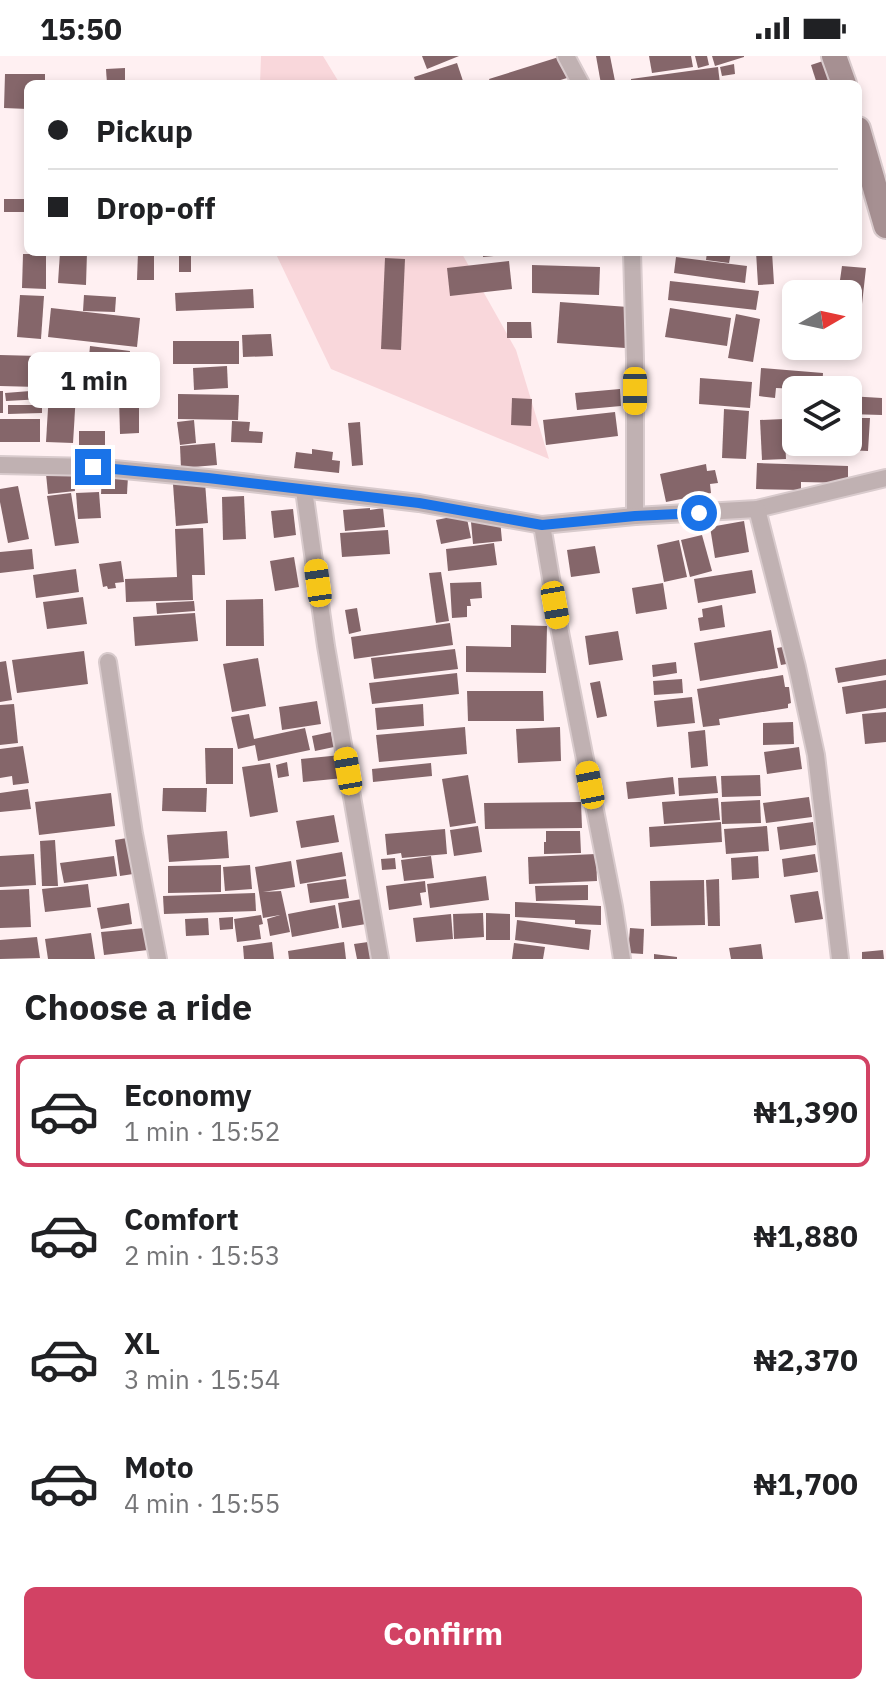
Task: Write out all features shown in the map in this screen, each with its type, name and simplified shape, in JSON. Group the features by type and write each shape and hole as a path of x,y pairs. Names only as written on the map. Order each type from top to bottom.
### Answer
{"street":[{"path":"566,56 579,80"},
{"path":"834,56 843,80"},
{"path":"862,142 885,219"},
{"path":"632,256 635,516"},
{"path":"0,465 93,467 304,490 419,503 542,525 757,509 886,478"},
{"path":"304,490 326,646 380,959"},
{"path":"757,509 816,755 840,959"},
{"path":"542,525 622,959"},
{"path":"108,662 134,834 158,959"}],"shaded area":[{"path":"261,56 323,56 338,80 260,80"},
{"path":"277,256 463,256 516,350 549,459 331,369"}],"building":[{"path":"422,56 459,56 427,69"},
{"path":"562,56 570,77 561,80 489,79"},
{"path":"596,56 610,56 615,80 600,80"},
{"path":"649,56 691,56 693,67 652,73"},
{"path":"695,56 707,56 709,65 698,68"},
{"path":"712,56 744,56 744,57 715,66"},
{"path":"823,61 829,80 816,80 811,65"},
{"path":"457,63 463,80 415,80 414,77"},
{"path":"734,64 735,74 722,76 720,67"},
{"path":"718,67 720,80 631,80"},
{"path":"125,68 125,80 107,80 106,69"},
{"path":"5,74 45,74 45,80 24,80 24,109 4,108"},
{"path":"4,199 24,199 24,212 4,212"},
{"path":"23,254 46,256 46,289 22,288"},
{"path":"60,256 87,256 86,285 58,283"},
{"path":"138,256 154,256 154,280 137,280"},
{"path":"179,256 191,256 191,272 179,272"},
{"path":"706,256 730,256 729,263 706,260"},
{"path":"756,256 772,256 774,284 758,285"},
{"path":"676,257 747,266 745,283 674,273"},
{"path":"385,258 405,259 401,350 381,349"},
{"path":"509,261 512,289 450,296 447,268"},
{"path":"532,265 600,267 599,295 532,293"},
{"path":"842,266 866,268 862,304 862,280 840,280"},
{"path":"670,281 759,291 756,310 668,300"},
{"path":"253,289 254,308 176,311 175,293"},
{"path":"20,295 44,296 41,339 17,337"},
{"path":"84,295 116,297 115,312 83,311"},
{"path":"560,302 628,307 625,348 557,343"},
{"path":"51,308 140,318 137,347 48,337"},
{"path":"670,308 731,318 727,346 665,337"},
{"path":"736,314 760,319 753,362 728,358"},
{"path":"507,322 531,322 532,338 507,338"},
{"path":"271,334 273,356 243,357 242,335"},
{"path":"173,341 239,341 239,364 173,364"},
{"path":"90,346 130,351 128,372 88,368"},
{"path":"0,355 39,356 38,387 0,386"},
{"path":"227,366 228,388 194,390 193,368"},
{"path":"761,368 823,373 823,376 782,376 782,388 776,388 775,398 759,396"},
{"path":"700,378 752,382 750,408 699,404"},
{"path":"141,379 142,391 113,392 113,380"},
{"path":"620,389 621,406 577,410 575,393"},
{"path":"43,390 43,399 6,401 5,393"},
{"path":"0,391 3,391 3,413 0,413"},
{"path":"49,392 76,394 73,443 46,442"},
{"path":"178,394 239,395 238,420 178,419"},
{"path":"119,397 139,397 139,433 120,434"},
{"path":"862,397 882,398 882,415 862,414"},
{"path":"512,398 532,399 531,426 511,425"},
{"path":"8,405 42,405 42,413 8,414"},
{"path":"724,409 749,411 746,459 722,458"},
{"path":"615,412 618,436 546,445 543,420"},
{"path":"862,418 870,418 868,451 862,451"},
{"path":"0,419 40,419 40,442 0,442"},
{"path":"782,419 782,456 786,459 762,460 760,420"},
{"path":"194,420 196,443 180,445 177,422"},
{"path":"232,421 250,422 249,431 263,432 262,443 231,442"},
{"path":"360,422 363,465 352,466 348,423"},
{"path":"79,431 105,431 105,448 79,448"},
{"path":"215,443 217,465 181,468 180,446"},
{"path":"312,449 333,452 332,460 340,461 339,473 294,468 296,452 312,454"},
{"path":"757,463 848,466 848,483 801,482 801,490 756,489"},
{"path":"706,464 707,471 715,470 718,483 710,484 711,493 666,502 660,474"},
{"path":"73,471 75,491 48,494 46,474"},
{"path":"102,475 128,476 127,494 101,494"},
{"path":"205,482 208,523 176,526 173,484"},
{"path":"18,486 29,539 8,543 0,489"},
{"path":"99,492 101,518 78,519 76,493"},
{"path":"71,493 79,543 55,546 47,496"},
{"path":"244,496 246,539 223,540 222,497"},
{"path":"383,508 385,527 345,531 343,510"},
{"path":"293,509 296,535 274,538 271,511"},
{"path":"466,514 471,538 441,544 436,520"},
{"path":"500,519 502,541 473,544 471,522"},
{"path":"744,521 749,552 715,558 710,527"},
{"path":"203,528 205,575 192,575 193,600 126,602 125,579 177,577 175,529"},
{"path":"388,530 390,554 342,557 340,533"},
{"path":"702,535 712,571 690,577 681,540"},
{"path":"679,540 687,577 664,582 657,545"},
{"path":"494,543 497,565 448,571 446,549"},
{"path":"595,546 600,573 571,577 567,550"},
{"path":"32,549 34,569 0,573 0,552"},
{"path":"294,557 299,587 275,591 270,561"},
{"path":"121,561 124,582 115,583 116,588 103,587 99,564"},
{"path":"76,569 79,592 36,598 33,575"},
{"path":"752,570 756,593 698,603 694,579"},
{"path":"441,572 449,621 436,623 429,573"},
{"path":"481,582 482,598 470,599 467,617 452,618 450,583"},
{"path":"663,583 667,609 636,614 632,588"},
{"path":"83,597 87,624 47,629 43,602"},
{"path":"263,599 264,646 226,646 226,600"},
{"path":"194,601 195,611 157,614 156,603"},
{"path":"722,605 725,627 700,631 698,618 703,617 702,609"},
{"path":"357,608 361,631 349,634 345,610"},
{"path":"195,613 198,641 135,646 133,617"},
{"path":"450,623 453,645 354,659 351,637"},
{"path":"511,625 547,626 546,673 466,672 466,646 511,647"},
{"path":"771,630 778,668 700,681 694,643"},
{"path":"618,631 623,660 589,665 585,636"},
{"path":"788,646 792,663 781,665 777,648"},
{"path":"455,649 458,669 374,679 371,658"},
{"path":"84,651 88,684 17,693 12,660"},
{"path":"258,658 266,706 232,712 223,664"},
{"path":"886,659 886,675 838,683 835,668"},
{"path":"6,661 12,700 0,702 0,662"},
{"path":"676,662 677,673 653,677 652,665"},
{"path":"457,673 459,694 372,704 369,683"},
{"path":"783,675 785,687 789,687 791,703 788,708 719,719 720,725 703,727 697,689"},
{"path":"682,679 683,693 654,695 653,681"},
{"path":"886,680 886,708 846,714 842,687"},
{"path":"600,681 607,716 597,718 590,683"},
{"path":"467,691 543,691 544,721 468,721"},
{"path":"692,697 695,723 657,727 654,701"},
{"path":"317,701 321,724 282,730 279,707"},
{"path":"14,704 18,743 0,745 0,705"},
{"path":"423,704 424,726 377,730 375,708"},
{"path":"886,712 886,742 865,744 862,714"},
{"path":"249,714 254,739 305,728 310,750 258,761 255,745 238,749 231,717"},
{"path":"793,722 794,744 763,745 763,723"},
{"path":"465,727 467,754 379,762 376,735"},
{"path":"560,727 561,761 518,763 516,729"},
{"path":"705,730 708,766 691,768 688,732"},
{"path":"331,732 334,747 315,751 312,736"},
{"path":"23,746 29,783 13,785 12,776 0,778 0,749"},
{"path":"799,747 802,769 767,774 764,752"},
{"path":"205,748 233,748 233,784 206,784"},
{"path":"341,755 344,778 303,782 301,759"},
{"path":"287,762 289,776 278,778 276,765"},
{"path":"270,763 278,812 250,817 242,767"},
{"path":"431,763 432,776 373,782 372,769"},
{"path":"468,775 476,823 450,827 442,779"},
{"path":"760,775 761,796 722,797 721,776"},
{"path":"716,776 718,793 679,796 678,778"},
{"path":"673,777 675,794 628,799 626,782"},
{"path":"163,788 207,788 206,812 162,811"},
{"path":"28,789 31,809 0,812 0,793"},
{"path":"111,793 115,826 39,835 35,802"},
{"path":"809,797 812,817 766,823 763,803"},
{"path":"718,798 720,820 664,824 662,802"},
{"path":"760,800 761,823 722,824 721,802"},
{"path":"581,802 582,828 485,829 484,803"},
{"path":"334,815 339,842 301,848 296,821"},
{"path":"721,822 722,842 650,847 649,827"},
{"path":"813,822 816,845 780,850 777,827"},
{"path":"478,826 482,852 454,856 450,830"},
{"path":"767,826 769,851 726,854 724,829"},
{"path":"445,829 447,854 402,858 401,853 387,855 385,834"},
{"path":"227,831 229,858 169,862 167,835"},
{"path":"546,831 580,831 581,853 544,854"},
{"path":"127,838 133,874 120,876 115,840"},
{"path":"55,840 58,886 42,886 40,841"},
{"path":"342,852 346,876 300,884 296,860"},
{"path":"34,854 36,885 0,887 0,856"},
{"path":"596,854 597,881 529,884 528,857"},
{"path":"815,854 818,872 784,877 782,859"},
{"path":"114,856 117,876 64,883 60,863"},
{"path":"431,856 434,878 404,881 401,860"},
{"path":"758,856 759,878 732,880 731,858"},
{"path":"395,858 396,869 382,870 381,859"},
{"path":"291,861 295,887 263,892 281,891 290,932 270,936 267,919 280,915 263,918 255,867"},
{"path":"221,865 221,892 168,893 168,866"},
{"path":"250,865 252,889 225,891 223,867"},
{"path":"486,876 489,900 430,908 427,884"},
{"path":"346,879 349,898 310,903 307,884"},
{"path":"719,879 720,926 708,926 706,880"},
{"path":"704,880 705,925 651,926 650,881"},
{"path":"425,881 426,892 420,893 422,905 389,910 386,886"},
{"path":"88,884 91,907 45,912 42,889"},
{"path":"588,885 588,900 536,901 535,886"},
{"path":"29,889 31,927 0,928 0,890"},
{"path":"818,891 823,919 795,923 790,895"},
{"path":"255,893 256,911 164,914 163,896"},
{"path":"362,899 366,924 342,928 338,903"},
{"path":"515,902 601,906 601,925 575,924 575,920 515,917"},
{"path":"129,903 132,924 101,929 97,908"},
{"path":"335,905 339,928 292,937 288,914"},
{"path":"483,913 484,937 454,939 453,914"},
{"path":"486,913 510,914 510,940 486,940"},
{"path":"451,914 453,939 416,942 413,918"},
{"path":"261,915 261,939 237,942 234,919"},
{"path":"233,917 233,929 220,930 219,918"},
{"path":"208,918 209,935 186,936 185,919"},
{"path":"517,920 591,930 589,950 515,940"},
{"path":"145,928 148,950 104,955 101,932"},
{"path":"630,928 644,929 643,954 628,953"},
{"path":"91,933 95,959 48,959 45,939"},
{"path":"37,937 40,958 0,959 0,940"},
{"path":"272,942 274,959 244,959 243,946"},
{"path":"344,942 346,959 289,959 288,951"},
{"path":"368,942 371,959 357,959 354,944"},
{"path":"514,943 545,947 543,959 512,959"},
{"path":"761,944 763,959 731,959 729,948"},
{"path":"883,950 884,959 862,959 862,952"},
{"path":"654,954 677,957 677,959 654,959"}],"route":[{"path":"93,467 419,503 542,525 699,513"}]}
